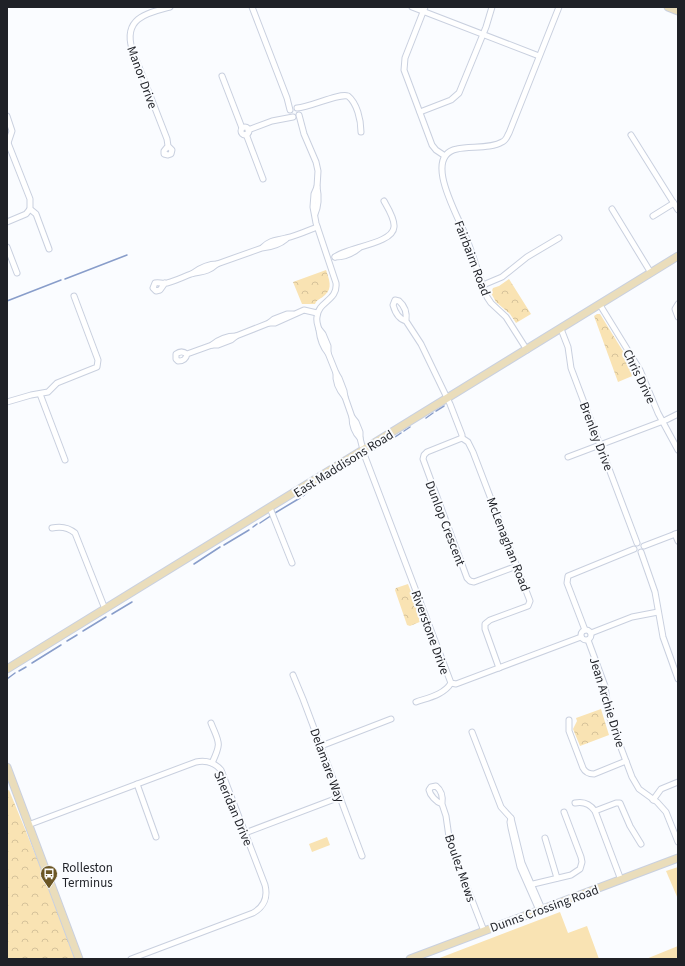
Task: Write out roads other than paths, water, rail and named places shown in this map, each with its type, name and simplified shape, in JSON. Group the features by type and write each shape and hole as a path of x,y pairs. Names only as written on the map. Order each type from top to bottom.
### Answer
{"street":[{"name":"Manor Drive","path":"168,146 167,139 132,49 130,38 133,26 140,17 147,13 170,7"},
{"path":"252,7 287,98 290,115 296,116"},
{"path":"412,7 424,9 539,56"},
{"path":"420,112 451,100 459,93 483,34 492,7"},
{"path":"424,9 403,66 432,145 436,150 445,156 452,150 496,145 504,142 509,133 559,7"},
{"path":"668,7 678,11"},
{"path":"222,76 242,128 241,132 247,132 272,121 293,108 316,104 341,95 348,96 352,101 360,118 361,132"},
{"path":"287,98 299,111 296,116"},
{"path":"272,121 296,116 316,104"},
{"path":"7,116 12,131 8,143 30,199 30,209 26,214 7,222"},
{"path":"187,354 212,345 217,340 230,336 236,336 269,323 275,323 304,310 317,313 322,305 333,296 336,288 335,278 317,227 315,214 318,207 319,194 317,187 317,166 296,116"},
{"path":"247,132 263,180"},
{"path":"631,135 678,210"},
{"name":"Fairbairn Road","path":"445,156 442,166 447,194 466,236 489,300 506,317 527,350"},
{"path":"328,260 340,253 354,248 359,248 388,237 393,232 394,223 384,201"},
{"path":"653,216 674,203"},
{"path":"30,209 36,214 49,249"},
{"path":"612,209 651,273"},
{"path":"166,283 193,273 200,273 217,264 281,243 286,239 317,227"},
{"path":"483,285 502,277 527,257 558,238"},
{"path":"7,247 17,273"},
{"name":"East Maddisons Road","path":"7,669 678,256"},
{"path":"7,402 48,392 57,383 96,368 99,365 74,296"},
{"path":"678,304 675,309 678,317"},
{"name":"Chris Drive","path":"600,305 640,370 652,401 678,450"},
{"name":"Riverstone Drive","path":"317,313 319,329 326,341 328,353 336,373 340,378 344,391 344,397 360,432 363,450 450,683 456,684 581,636"},
{"name":"McLenaghan Road","path":"406,321 420,341 447,398 462,434 462,438 468,442 473,452 530,599 530,603 526,607 487,622 484,626 499,668"},
{"name":"Brenley Drive","path":"561,329 568,347 571,368 637,543"},
{"path":"40,394 64,460"},
{"path":"568,457 662,422 678,414"},
{"name":"Dunlop Crescent","path":"462,438 426,453 422,459 467,578 474,582 517,566"},
{"path":"270,508 292,563"},
{"path":"52,528 61,527 70,529 75,533 105,609"},
{"path":"678,541 677,533 644,546 641,552 655,592 663,637 678,679"},
{"path":"585,630 567,583 568,576 634,549 634,546 637,543 640,542 644,546"},
{"path":"634,549 636,552 641,552"},
{"path":"591,633 632,617 658,612"},
{"path":"585,630 589,630 591,633"},
{"path":"585,630 582,632 581,636 583,639 588,640 591,633"},
{"name":"Jean Archie Drive","path":"588,640 605,686 609,716 626,761 639,789 654,800 666,812 678,842"},
{"name":"Delamare Way","path":"293,675 362,856"},
{"path":"416,702 447,689 450,683"},
{"path":"321,746 391,719"},
{"path":"569,720 568,728 585,771 590,774 594,774 626,761"},
{"path":"211,723 219,742 219,747 212,763"},
{"path":"472,732 501,807 511,818 522,863 540,910"},
{"name":"Sheridan Drive","path":"28,824 196,762 204,761 212,763 218,767 223,774 266,889 265,901 260,908 253,913 131,959"},
{"path":"7,767 79,959"},
{"path":"654,800 661,789 678,782"},
{"path":"137,784 156,837"},
{"path":"245,833 340,797"},
{"path":"575,803 581,802 590,805 595,811 621,880"},
{"path":"595,811 616,803 620,803 630,826 641,844"},
{"name":"Boulez Mews","path":"442,804 453,851 484,931"},
{"path":"530,884 575,873 580,869 582,862 564,812"},
{"path":"544,838 557,878"},
{"name":"Dunns Crossing Road","path":"410,959 678,858"}],"waterway":[{"path":"65,279 127,255"},
{"path":"7,301 61,280"},
{"path":"436,411 444,406"},
{"path":"426,418 433,413"},
{"path":"404,431 410,427"},
{"path":"395,437 401,433"},
{"path":"386,442 392,439"},
{"path":"372,451 380,446"},
{"path":"303,496 310,490"},
{"path":"275,513 300,498"},
{"path":"260,523 272,515"},
{"path":"253,527 257,524"},
{"path":"224,545 249,530"},
{"path":"194,564 220,547"},
{"path":"112,614 132,602"},
{"path":"83,631 106,617"},
{"path":"67,641 77,635"},
{"path":"32,663 61,645"},
{"path":"19,671 26,667"},
{"path":"7,679 15,673"}],"place":[{"name":"Rolleston Terminus","path":"49,889"}]}
